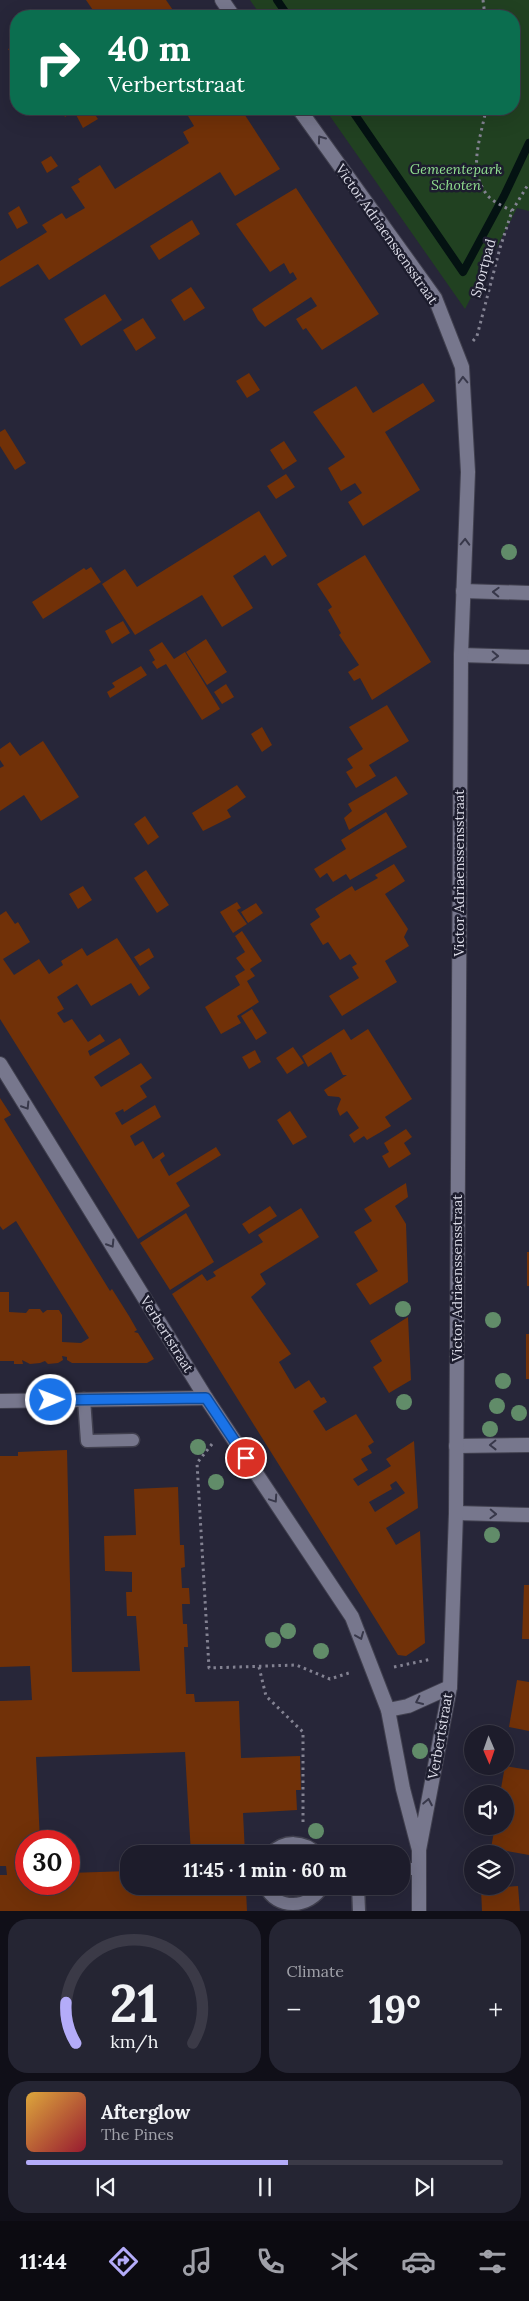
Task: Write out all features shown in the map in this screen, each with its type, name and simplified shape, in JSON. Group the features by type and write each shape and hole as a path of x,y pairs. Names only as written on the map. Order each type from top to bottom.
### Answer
{"street":[{"name":"Victor Adriaenssensstraat","path":"303,115 435,298 462,367 468,472 461,655 456,1513 450,1687"},
{"path":"463,591 529,593"},
{"path":"461,655 529,657"},
{"name":"Verbertstraat","path":"0,1064 206,1398 352,1618 388,1710 403,1789 419,1850"},
{"path":"0,1401 206,1398"},
{"path":"456,1446 529,1445"},
{"path":"456,1513 529,1515"},
{"name":"Verbertstraat","path":"388,1710 408,1706 450,1687"},
{"name":"Verbertstraat","path":"419,1911 419,1850 450,1687"}],"lane":[{"path":"84,1399 87,1441 133,1440"},
{"path":"280,1845 300,1843 306,1845"},
{"path":"410,1869 419,1869"},
{"path":"270,1895 280,1903 294,1906 305,1904 318,1895"},
{"path":"358,1895 359,1911"}],"path":[{"path":"485,115 475,156 481,187 490,199 511,211"},
{"name":"Sportpad","path":"459,357 477,336 511,211 529,183"},
{"path":"226,1428 197,1462 209,1668 296,1665 330,1679 452,1654"},
{"path":"259,1667 266,1696 303,1732 304,1824 300,1843"}],"green space":[{"name":"Gemeentepark Schoten","path":"250,0 529,0 529,211 517,208 465,309 329,115 520,115 520,10 257,10"}],"building":[{"path":"86,0 166,0 173,10 93,10"},
{"path":"76,115 95,115 98,119 83,128"},
{"path":"187,115 245,115 280,169 235,196 220,172 49,280 38,264 0,287 0,261 47,232 42,225 62,213 66,219 85,208 71,187 80,182 78,179 100,165 115,189 189,143 183,132 194,126"},
{"path":"51,156 58,166 47,173 41,162"},
{"path":"296,188 379,314 322,350 306,328 303,330 296,319 317,306 311,297 265,327 258,320 252,309 297,279 293,272 290,274 284,263 270,272 236,224"},
{"path":"19,206 28,223 17,229 8,213"},
{"path":"192,220 200,234 159,260 150,246"},
{"path":"191,287 205,308 184,321 171,300"},
{"path":"105,294 122,320 81,346 64,319"},
{"path":"143,318 156,338 136,351 123,330"},
{"path":"249,373 260,390 247,398 236,381"},
{"path":"423,383 435,401 385,432 420,490 363,526 348,502 362,493 355,483 341,491 328,468 345,457 313,412 356,386 373,413"},
{"path":"5,429 26,463 15,470 0,446 0,432"},
{"path":"284,441 297,461 283,470 270,450"},
{"path":"286,474 295,487 276,499 267,486"},
{"path":"259,511 287,556 272,566 265,555 233,576 253,608 222,627 202,595 135,635 102,584 125,569 137,587"},
{"path":"365,555 431,662 372,700 360,678 354,681 348,672 359,665 339,635 341,633 328,610 332,607 317,584"},
{"path":"91,567 101,582 43,619 32,602 84,568 86,570"},
{"path":"123,621 130,633 112,644 105,631"},
{"path":"206,639 227,672 207,685 186,652"},
{"path":"162,642 174,659 185,652 220,709 202,720 166,664 157,669 152,662 155,660 149,650"},
{"path":"141,666 147,675 110,698 107,692 115,687 112,683"},
{"path":"226,684 234,697 222,704 214,692"},
{"path":"387,705 409,741 369,765 376,776 356,788 346,772 353,768 347,759 363,749 349,727"},
{"path":"262,727 272,745 262,752 251,734"},
{"path":"43,741 79,797 41,821 24,795 0,811 0,768 4,766 0,760 0,749 10,742 20,756"},
{"path":"396,776 408,794 349,830 344,818 352,811 348,804"},
{"path":"237,785 246,797 227,810 231,817 203,831 192,813"},
{"path":"386,812 407,847 350,880 346,874 333,882 327,873 320,878 314,869 346,849 341,840"},
{"path":"145,816 159,837 148,845 134,824"},
{"path":"394,864 405,881 385,894 408,929 404,937 409,946 385,961 397,982 342,1016 329,996 359,978 352,967 357,964 350,954 340,960 328,942 323,945 310,924 320,917 315,909 352,886 355,891 378,878 375,875"},
{"path":"146,870 169,905 157,913 134,878"},
{"path":"83,886 92,900 78,909 69,894"},
{"path":"237,902 241,908 237,910 247,924 233,933 220,912"},
{"path":"256,903 263,913 248,923 241,912"},
{"path":"6,911 15,924 18,922 30,942 3,959 14,975 39,959 49,974 63,965 61,961 82,948 87,956 117,938 150,988 139,996 131,983 91,1006 77,984 57,997 64,1009 57,1013 64,1023 72,1019 88,1042 100,1034 105,1041 88,1051 90,1056 120,1038 130,1054 94,1077 101,1087 141,1063 152,1078 140,1086 147,1097 124,1112 123,1109 115,1113 122,1125 155,1105 161,1117 130,1136 135,1146 143,1141 153,1159 163,1152 165,1156 160,1160 169,1176 216,1147 221,1155 176,1183 190,1206 138,1239 0,1019 0,915"},
{"path":"242,931 262,961 250,969 255,976 247,981 259,1002 237,1016 241,1023 221,1034 205,1007 240,985 235,976 245,970 236,958 245,952 235,936"},
{"path":"149,948 154,957 140,966 134,957"},
{"path":"252,1009 267,1033 256,1040 241,1016"},
{"path":"344,1029 351,1040 368,1029 412,1099 385,1117 391,1126 367,1140 364,1136 354,1143 349,1135 359,1128 347,1111 340,1116 337,1109 341,1099 328,1096 324,1090 347,1075 343,1075 331,1052 308,1067 302,1056"},
{"path":"293,1047 304,1063 287,1074 276,1058"},
{"path":"255,1050 261,1062 249,1069 242,1057"},
{"path":"0,1098 11,1115 4,1119 110,1291 112,1289 129,1316 137,1330 134,1332 138,1333 154,1359 147,1363 72,1363 67,1360 67,1357 62,1356 63,1360 58,1363 48,1364 45,1361 30,1364 22,1360 23,1364 14,1364 14,1361 0,1361 0,1292 9,1292 9,1312 26,1313 29,1309 40,1309 43,1313 47,1310 59,1310 62,1315 62,1342 81,1343 89,1338 16,1221 3,1230 0,1226"},
{"path":"290,1111 307,1137 293,1145 277,1120"},
{"path":"406,1129 412,1137 404,1143 411,1154 389,1168 382,1156 389,1152 384,1143"},
{"path":"406,1183 408,1197 395,1206 406,1224 408,1282 370,1305 356,1284 378,1271 354,1232 372,1221 364,1209"},
{"path":"270,1206 277,1216 249,1234 242,1224"},
{"path":"301,1208 319,1237 260,1274 266,1284 251,1297 291,1354 279,1362 295,1389 309,1380 321,1398 324,1397 327,1402 313,1411 326,1431 356,1414 374,1442 368,1446 372,1453 361,1459 368,1470 353,1479 358,1486 391,1466 386,1459 414,1441 418,1508 386,1528 396,1545 420,1531 425,1643 406,1656 398,1655 172,1294 202,1274 207,1281 216,1276 213,1272 263,1242 258,1235","holes":["396,1481 405,1493 375,1512 369,1502 392,1489 390,1485"]},
{"path":"186,1213 214,1262 170,1290 140,1243"},
{"path":"527,1252 529,1252 529,1286 527,1286"},
{"path":"408,1317 411,1380 389,1393 373,1367 382,1361 370,1341"},
{"path":"526,1334 529,1334 529,1379 526,1379"},
{"path":"67,1450 72,1672 140,1671 136,1616 127,1616 126,1592 132,1592 132,1572 105,1571 104,1536 136,1535 134,1489 178,1487 180,1545 184,1545 185,1567 181,1568 182,1588 189,1588 190,1604 182,1604 183,1624 187,1624 188,1647 184,1647 186,1694 194,1694 195,1702 239,1701 241,1758 300,1756 301,1790 296,1790 297,1810 243,1813 245,1845 190,1845 185,1752 36,1757 39,1830 15,1830 15,1895 80,1895 80,1873 120,1871 120,1895 246,1895 247,1911 0,1911 0,1875 7,1875 6,1866 0,1866 0,1701 32,1700 30,1666 0,1667 0,1456 18,1456 18,1452"},
{"path":"524,1585 529,1585 529,1639 522,1639"},
{"path":"517,1680 529,1682 529,1731 514,1728 514,1725 509,1725"},
{"path":"514,1768 529,1770 529,1855 514,1852 514,1845 492,1845 493,1835 514,1835 514,1785 502,1785 503,1775 514,1775"},
{"path":"514,1886 518,1886 520,1911 482,1911 481,1895 514,1895"}],"waterway":[{"path":"277,0 284,10"},
{"path":"355,115 463,272 504,196 529,143"}],"route":[{"path":"51,1400 206,1398 246,1458"}]}
